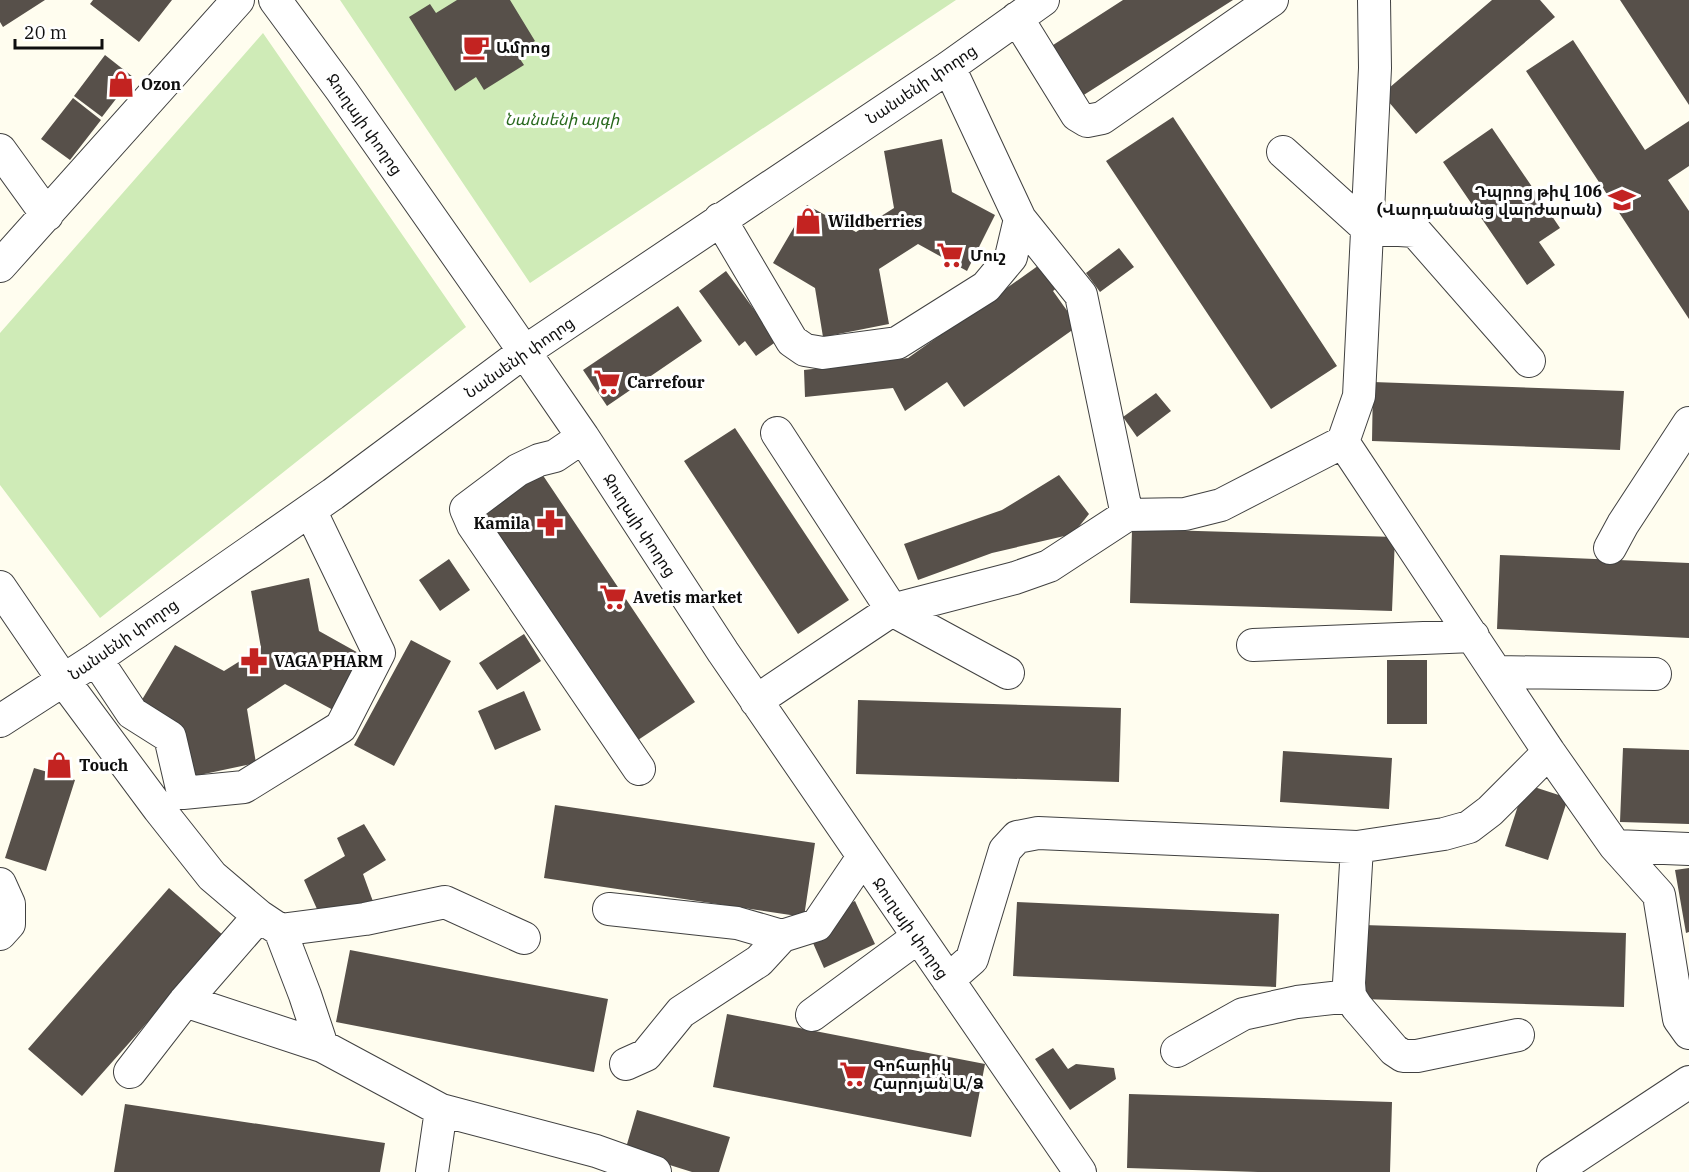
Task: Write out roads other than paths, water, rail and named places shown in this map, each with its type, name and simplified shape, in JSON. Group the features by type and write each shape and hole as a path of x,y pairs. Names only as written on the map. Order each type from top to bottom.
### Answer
{"street":[{"path":"0,266 238,0"},
{"name":"Ջուղայի փողոց","path":"275,0 342,91 583,437 756,701 1076,1171"},
{"name":"Նանսենի փողոց","path":"0,721 64,681 310,510 524,352 948,67 1043,0"},
{"path":"1017,18 1077,115 1087,121 1102,118 1272,0"},
{"path":"756,701 892,610 1015,578 1050,566 1127,515 1185,514 1221,505 1342,442 1359,396 1375,68 1374,0"},
{"path":"948,67 1020,219 1081,295 1127,515"},
{"path":"0,150 47,215"},
{"path":"1283,152 1367,228 1416,231 1529,361"},
{"path":"720,219 792,341 805,350 823,352 897,344 986,287 1011,256 1020,219"},
{"path":"1610,548 1623,524 1689,423"},
{"path":"777,433 892,610 1008,673"},
{"path":"583,437 555,456 539,460 518,470 466,509 473,525 639,769"},
{"path":"1342,442 1549,752 1615,846 1659,895 1679,1019 1689,1033"},
{"path":"96,659 132,713 170,737 183,793 244,787 341,727 379,653 310,510"},
{"path":"0,587 64,681 212,876 269,923 305,995 322,1046"},
{"path":"1253,645 1473,636"},
{"path":"1496,672 1655,674"},
{"path":"948,980 972,959 1005,850 1017,837 1038,833 1358,847 1444,834 1469,827 1490,811 1549,752"},
{"path":"1615,846 1689,849"},
{"path":"1358,847 1350,996 1394,1050 1403,1056 1417,1056 1518,1035"},
{"path":"626,1064 646,1055 681,1012 759,961 782,936 817,925 863,857"},
{"path":"0,884 9,904 9,924 0,934"},
{"path":"130,1072 185,1001 269,923 365,918 445,902 524,938"},
{"path":"609,909 737,923 782,936"},
{"path":"812,1015 918,937"},
{"path":"1177,1051 1243,1014 1297,1002 1350,996"},
{"path":"185,1001 322,1046 441,1110 596,1151 655,1172"},
{"path":"1552,1172 1689,1082"},
{"path":"432,1172 441,1110"}],"place":[{"name":"Ամրոց","path":"476,47"},
{"name":"Ozon","path":"121,84"},
{"name":"Դպրոց թիվ 106 (Վարդանանց վարժարան)","path":"1622,200"},
{"name":"Wildberries","path":"808,221"},
{"name":"Մուշ","path":"950,255"},
{"name":"Carrefour","path":"607,382"},
{"name":"Kamila","path":"550,523"},
{"name":"Avetis market","path":"613,597"},
{"name":"VAGA PHARM","path":"254,661"},
{"name":"Touch","path":"59,765"},
{"name":"Գոհարիկ Հարոյան Ա/Ձ","path":"853,1074"}],"park label":[{"name":"Նանսենի այգի","path":"562,119"}]}
